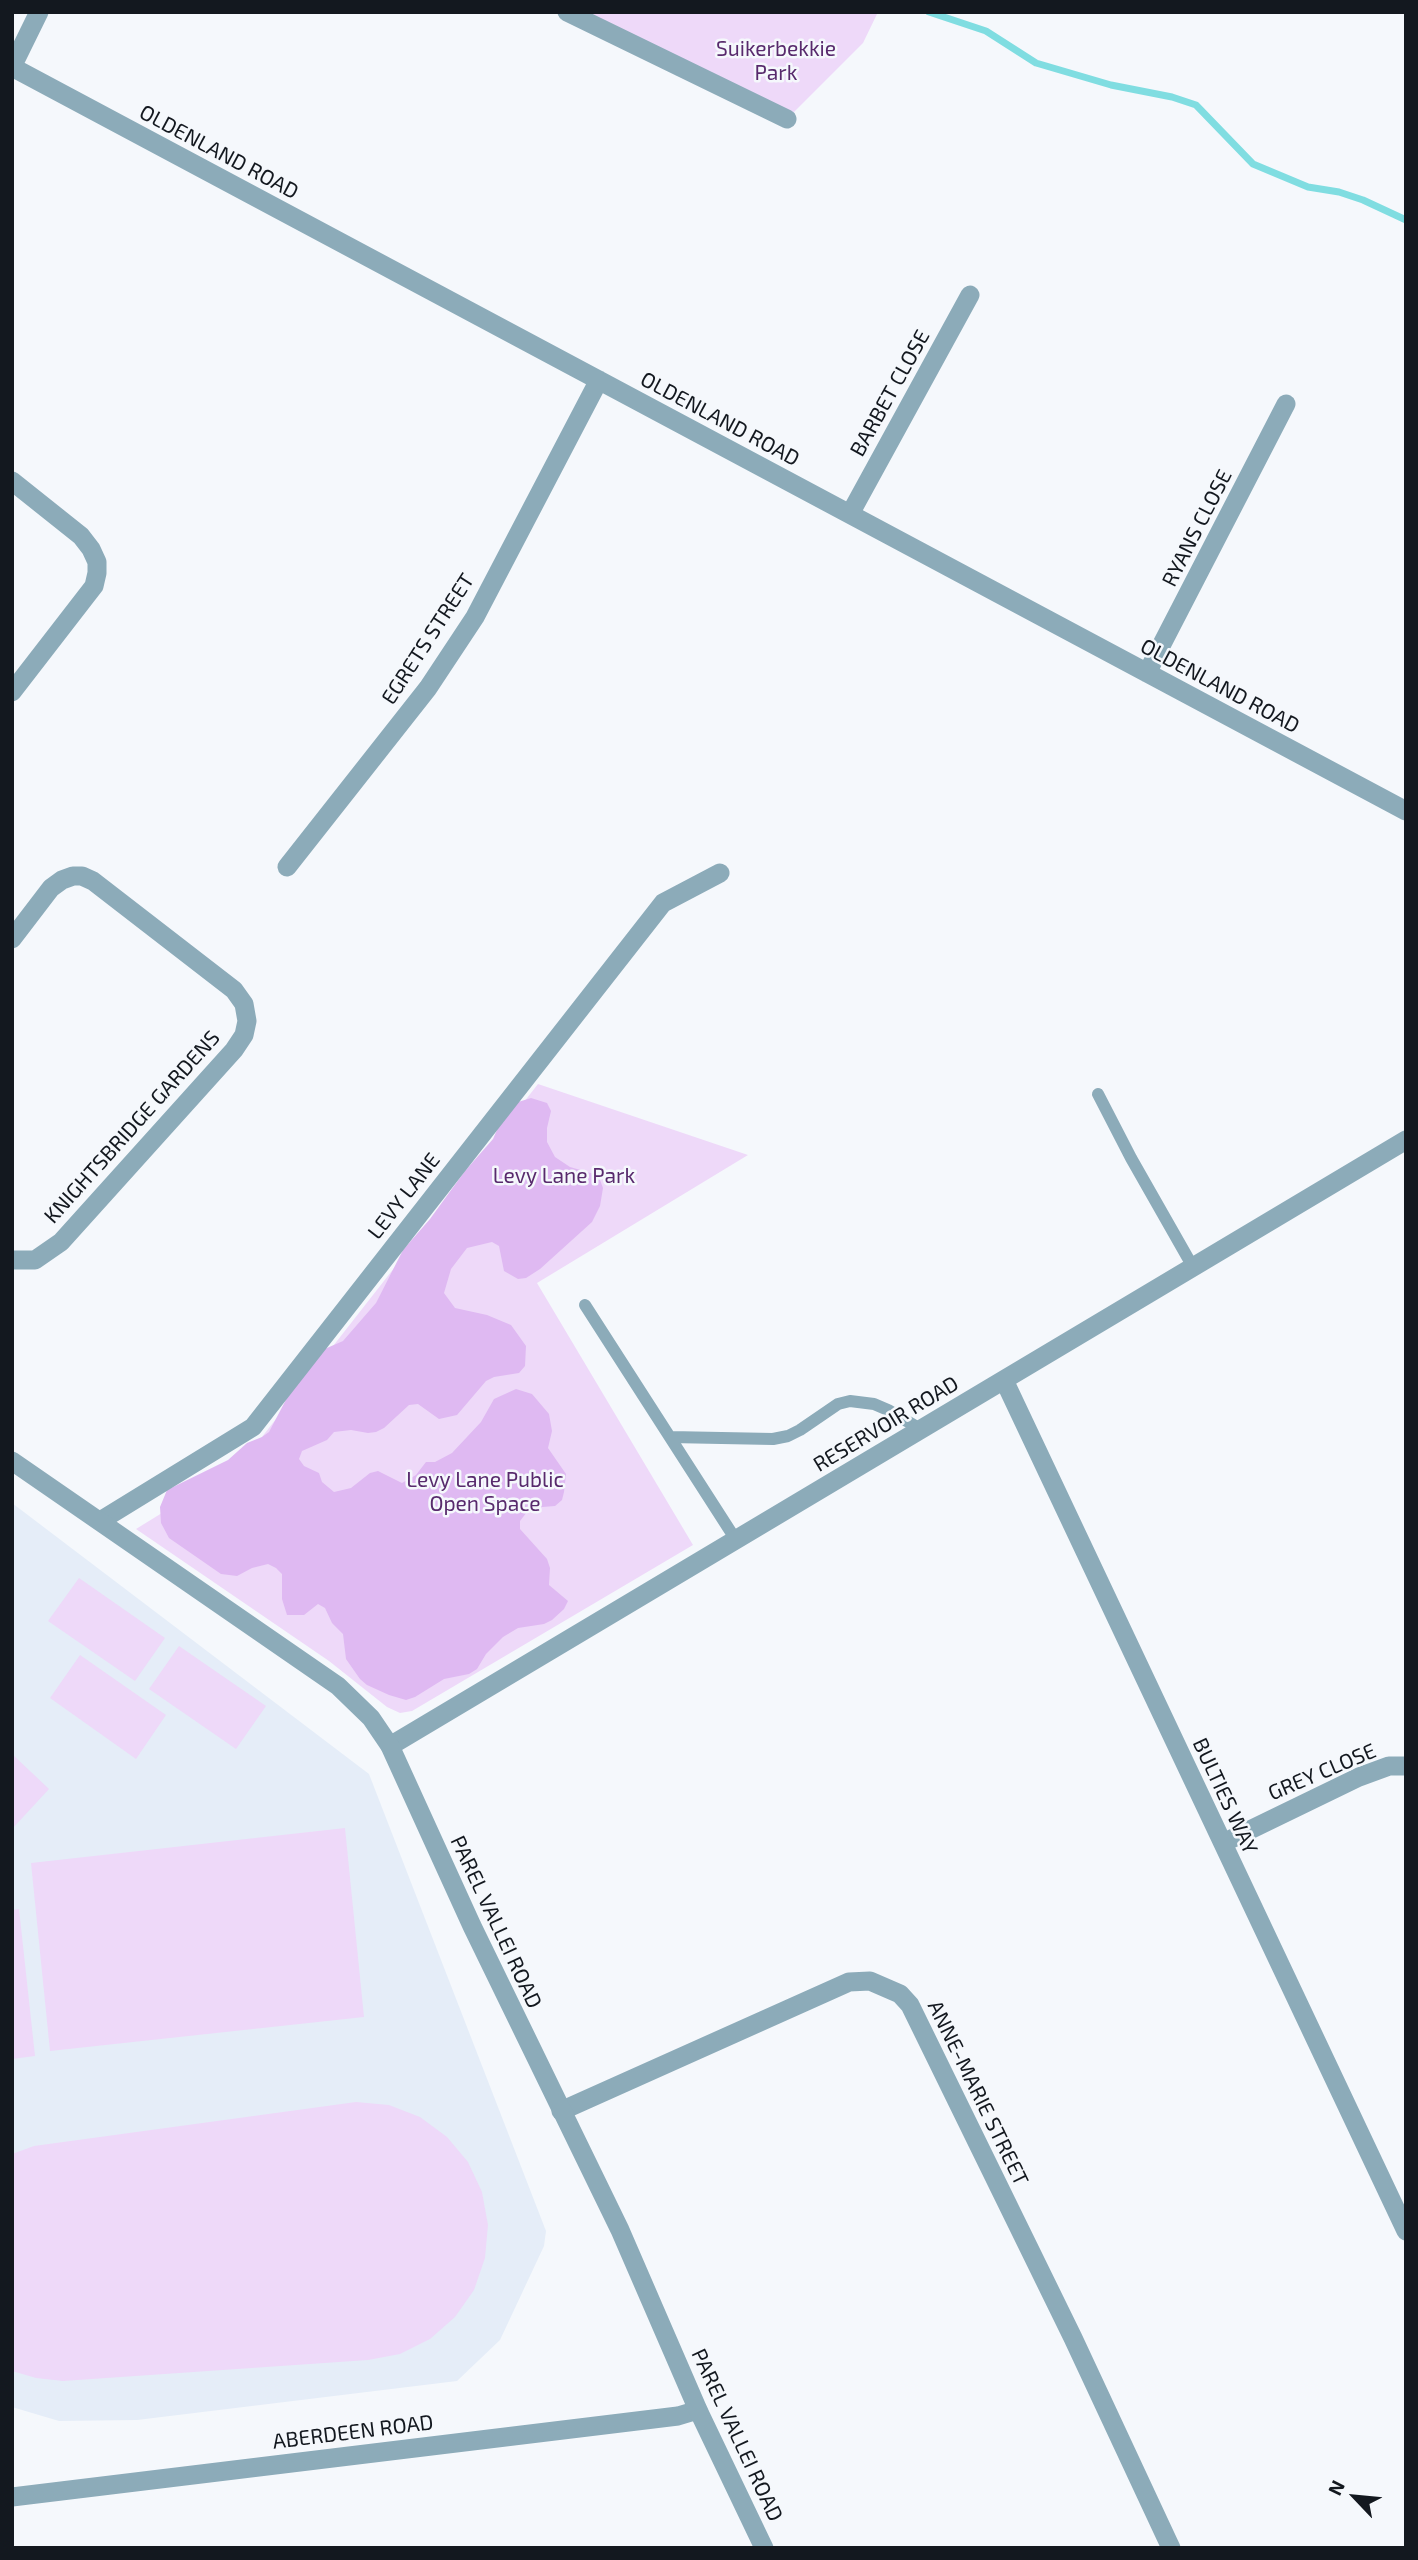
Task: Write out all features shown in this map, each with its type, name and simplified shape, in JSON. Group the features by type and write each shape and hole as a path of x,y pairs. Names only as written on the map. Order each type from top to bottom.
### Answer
{"street":[{"path":"12,67 39,12"},
{"path":"567,12 787,119"},
{"name":"OLDENLAND ROAD","path":"12,67 1406,811"},
{"name":"BARBET CLOSE","path":"850,514 970,295"},
{"name":"EGRETS STREET","path":"287,867 428,688 475,617 599,380"},
{"name":"RYANS CLOSE","path":"1147,673 1286,404"},
{"path":"12,481 81,536 97,562 94,586 12,692"},
{"name":"LEVY LANE","path":"100,1521 253,1427 663,903 720,873"},
{"name":"KNIGHTSBRIDGE GARDENS","path":"12,939 51,888 62,880 82,876 93,881 234,990 244,1004 247,1021 244,1035 234,1050 61,1241 35,1260 12,1260"},
{"name":"RESERVOIR ROAD","path":"390,1746 1406,1140"},
{"name":"BULTIES WAY","path":"1004,1380 1406,2231"},
{"name":"PAREL VALLEI ROAD","path":"12,1461 338,1686 371,1718 390,1746 472,1926 620,2230 698,2410 764,2548"},
{"name":"GREY CLOSE","path":"1223,1843 1359,1777 1389,1766 1404,1766"},
{"name":"ANNE-MARIE STREET","path":"561,2111 849,1982 870,1981 900,1994 916,2017 1061,2314 1171,2548"},
{"name":"ABERDEEN ROAD","path":"12,2497 664,2417 698,2410"}],"lane":[{"path":"1098,1094 1193,1267"},
{"path":"585,1305 736,1540"},
{"path":"670,1437 773,1439 788,1436 838,1404 850,1401 874,1404 922,1430"}],"shaded area":[{"path":"12,1503 369,1774 546,2231 544,2246 500,2340 457,2381 137,2420 59,2421 12,2407"}],"green space":[{"name":"Suikerbekkie Park","path":"568,12 878,12 863,43 787,119"},
{"name":"Levy Lane Public Open Space","path":"538,1084 748,1155 537,1283 693,1545 412,1711 400,1713 387,1707 329,1661 136,1529 240,1465"},
{"name":"Levy Lane Public Open Space","path":"531,1098 547,1103 551,1111 547,1142 555,1157 570,1167 594,1174 600,1180 603,1188 600,1206 592,1222 540,1269 526,1278 518,1279 504,1271 499,1246 492,1242 467,1248 451,1269 444,1293 455,1308 487,1315 511,1325 526,1346 525,1366 519,1373 486,1381 457,1415 439,1419 418,1404 409,1405 376,1432 334,1432 327,1440 302,1451 299,1459 304,1466 319,1473 322,1482 334,1492 351,1488 370,1473 378,1471 402,1483 416,1475 426,1462 435,1462 452,1453 481,1422 494,1399 516,1389 532,1394 549,1414 552,1431 548,1448 566,1474 562,1500 555,1506 530,1508 520,1521 520,1529 547,1559 550,1568 549,1585 568,1601 564,1609 544,1624 518,1628 503,1637 486,1654 477,1669 469,1674 444,1679 406,1700 367,1685 360,1679 346,1659 343,1634 332,1623 325,1608 318,1604 304,1615 287,1615 282,1599 282,1574 276,1568 268,1564 237,1576 221,1574 169,1538 161,1523 160,1507 167,1490 228,1460 247,1443 269,1432 289,1394 320,1351 343,1341 376,1303 403,1250 493,1139 500,1123 515,1103"},
{"path":"79,1578 165,1638 135,1681 48,1621"},
{"path":"179,1646 266,1706 236,1749 149,1689"},
{"path":"80,1655 166,1715 136,1759 50,1698"},
{"path":"12,1754 49,1789 12,1829"},
{"path":"345,1828 364,2017 50,2051 31,1863"},
{"path":"19,1909 35,2056 12,2059 12,1910"},
{"path":"356,2102 389,2105 420,2117 447,2137 468,2162 482,2192 488,2225 485,2258 474,2290 455,2317 430,2339 400,2354 368,2360 63,2381 36,2378 12,2371 12,2154 34,2146"}],"waterway":[{"path":"929,12 986,31 1036,63 1111,85 1172,97 1196,105 1253,164 1308,187 1339,192 1363,200 1406,220"}],"park label":[{"name":"Levy Lane Park","path":"564,1176"}]}
